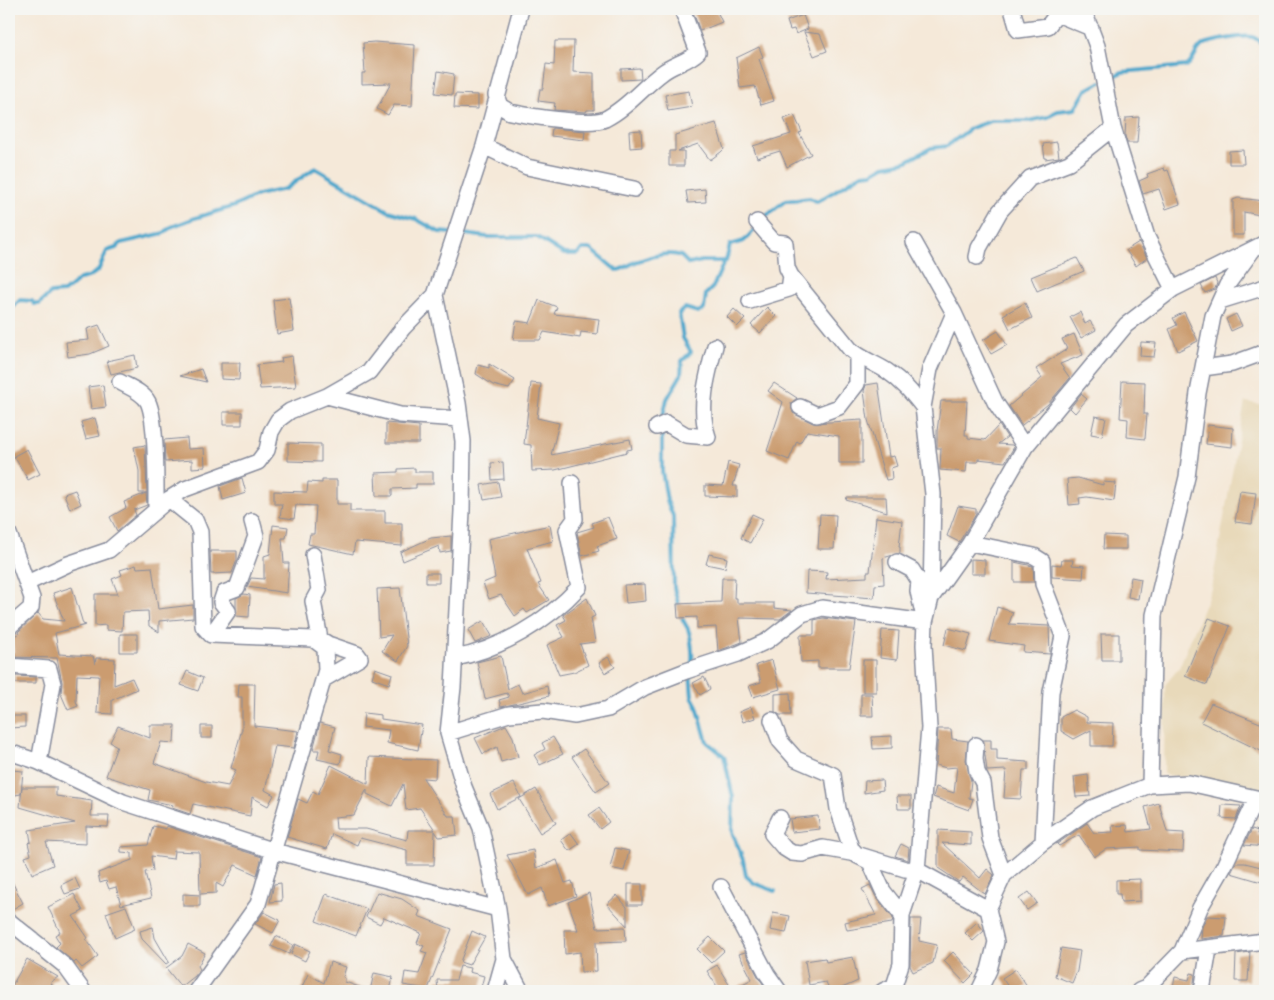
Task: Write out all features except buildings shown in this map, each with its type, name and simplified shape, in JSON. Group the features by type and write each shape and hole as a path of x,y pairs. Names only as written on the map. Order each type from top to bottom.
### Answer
{"street":[{"path":"27,582 68,564 110,550 171,497 184,489 258,462 267,450 271,432 278,420 290,411 327,396 369,372 403,328 435,296 484,146 496,95 521,9"},
{"path":"496,95 500,106 510,112 570,120 604,120 624,106 643,87 664,71 693,57 698,52 682,9"},
{"path":"1012,9 1018,30 1048,26 1057,14 1091,28"},
{"path":"1083,9 1097,46 1113,128 1147,237 1173,289"},
{"path":"976,257 978,248 1000,211 1030,178 1069,163 1113,128"},
{"path":"484,146 527,167 634,189"},
{"path":"750,301 789,289 791,276 785,243 774,242 757,222"},
{"path":"914,242 954,313 995,402 1025,447"},
{"path":"931,598 970,543 1025,447 1126,325 1173,289 1260,246"},
{"path":"1150,785 1154,614 1187,477 1203,368 1213,316 1227,285 1260,246"},
{"path":"791,276 857,355 895,376 908,387 923,407"},
{"path":"1220,301 1265,287"},
{"path":"435,296 463,441 462,511 455,658 448,733 464,787 482,828 498,909 504,958 521,991"},
{"path":"883,991 894,986 901,964 902,915 917,870 929,728 924,645 925,622 931,598 933,494 923,407 930,369 954,313"},
{"path":"661,425 686,435 708,437 702,420 708,373 716,346"},
{"path":"1203,368 1232,364 1265,352"},
{"path":"800,407 817,415 838,407 858,384 857,355"},
{"path":"120,382 136,390 148,402 153,430 156,510"},
{"path":"327,396 400,415 460,419"},
{"path":"455,658 478,654 529,627 563,604 579,587 567,530 575,519 572,483"},
{"path":"156,485 195,520 200,532 203,626 210,635 313,640 325,648 326,670 324,679 258,904 196,991"},
{"path":"210,635 228,612 221,602 224,593 237,588 241,571 256,536 252,521"},
{"path":"9,534 32,598 31,608 9,627"},
{"path":"970,543 1034,556 1042,561 1043,584 1063,636 1051,692 1043,842"},
{"path":"313,555 319,590 313,601 320,639 357,654 360,658 324,679"},
{"path":"897,562 912,570 919,581 918,591 925,622"},
{"path":"448,733 509,714 543,711 575,716 608,709 645,687 690,669 738,654 767,641 802,614 822,608 925,622"},
{"path":"9,666 49,670 53,684 39,762"},
{"path":"772,720 780,741 796,758 833,776 841,824 851,848 856,854 870,862 882,891 902,915"},
{"path":"976,745 975,759 977,772 983,783 990,838 1004,875"},
{"path":"12,750 123,802 274,851 498,909"},
{"path":"979,991 989,970 996,942 988,909 1004,875 1043,842 1092,808 1150,785 1189,782 1261,799 1200,908 1182,951 1146,988 1138,991"},
{"path":"780,818 772,834 784,848 792,853 802,854 823,848 856,854 905,869 917,870 988,909"},
{"path":"721,887 767,974 779,991"},
{"path":"9,921 64,966 83,991"},
{"path":"1182,951 1265,941"},
{"path":"1202,991 1210,949"},
{"path":"495,991 504,958"}],"shaded area":[{"path":"1245,402 1265,405 1265,792 1164,774 1165,685 1179,668 1211,589"}],"waterway":[{"path":"1107,81 1122,72 1187,66 1200,47 1219,40 1252,37 1265,46"},
{"path":"761,220 785,201 810,198 817,202 862,174 872,173 884,166 905,162 931,148 947,146 971,128 982,124 991,121 1028,121 1048,117 1057,111 1075,109 1086,90 1101,82"},
{"path":"9,312 20,300 39,304 51,293 64,292 80,279 98,271 107,251 116,248 121,243 164,233 171,227 235,206 258,195 285,189 315,168 388,211 416,219 439,232 451,233"},
{"path":"458,233 487,237 537,237 564,254 578,254 582,249 591,249 616,270 638,261 665,254 681,256 689,264 702,261 726,261 730,245 744,241 756,228"},
{"path":"662,420 667,399 681,375 682,361 691,352 683,338 679,313 685,308 698,312 704,309 706,294 713,287 724,262"},
{"path":"662,429 662,471 667,501 673,516 674,588 679,607"},
{"path":"681,614 690,637 691,666"},
{"path":"690,673 692,697 697,706 707,742 724,756 733,798 732,832 743,860 746,876 754,883 775,891"}]}
